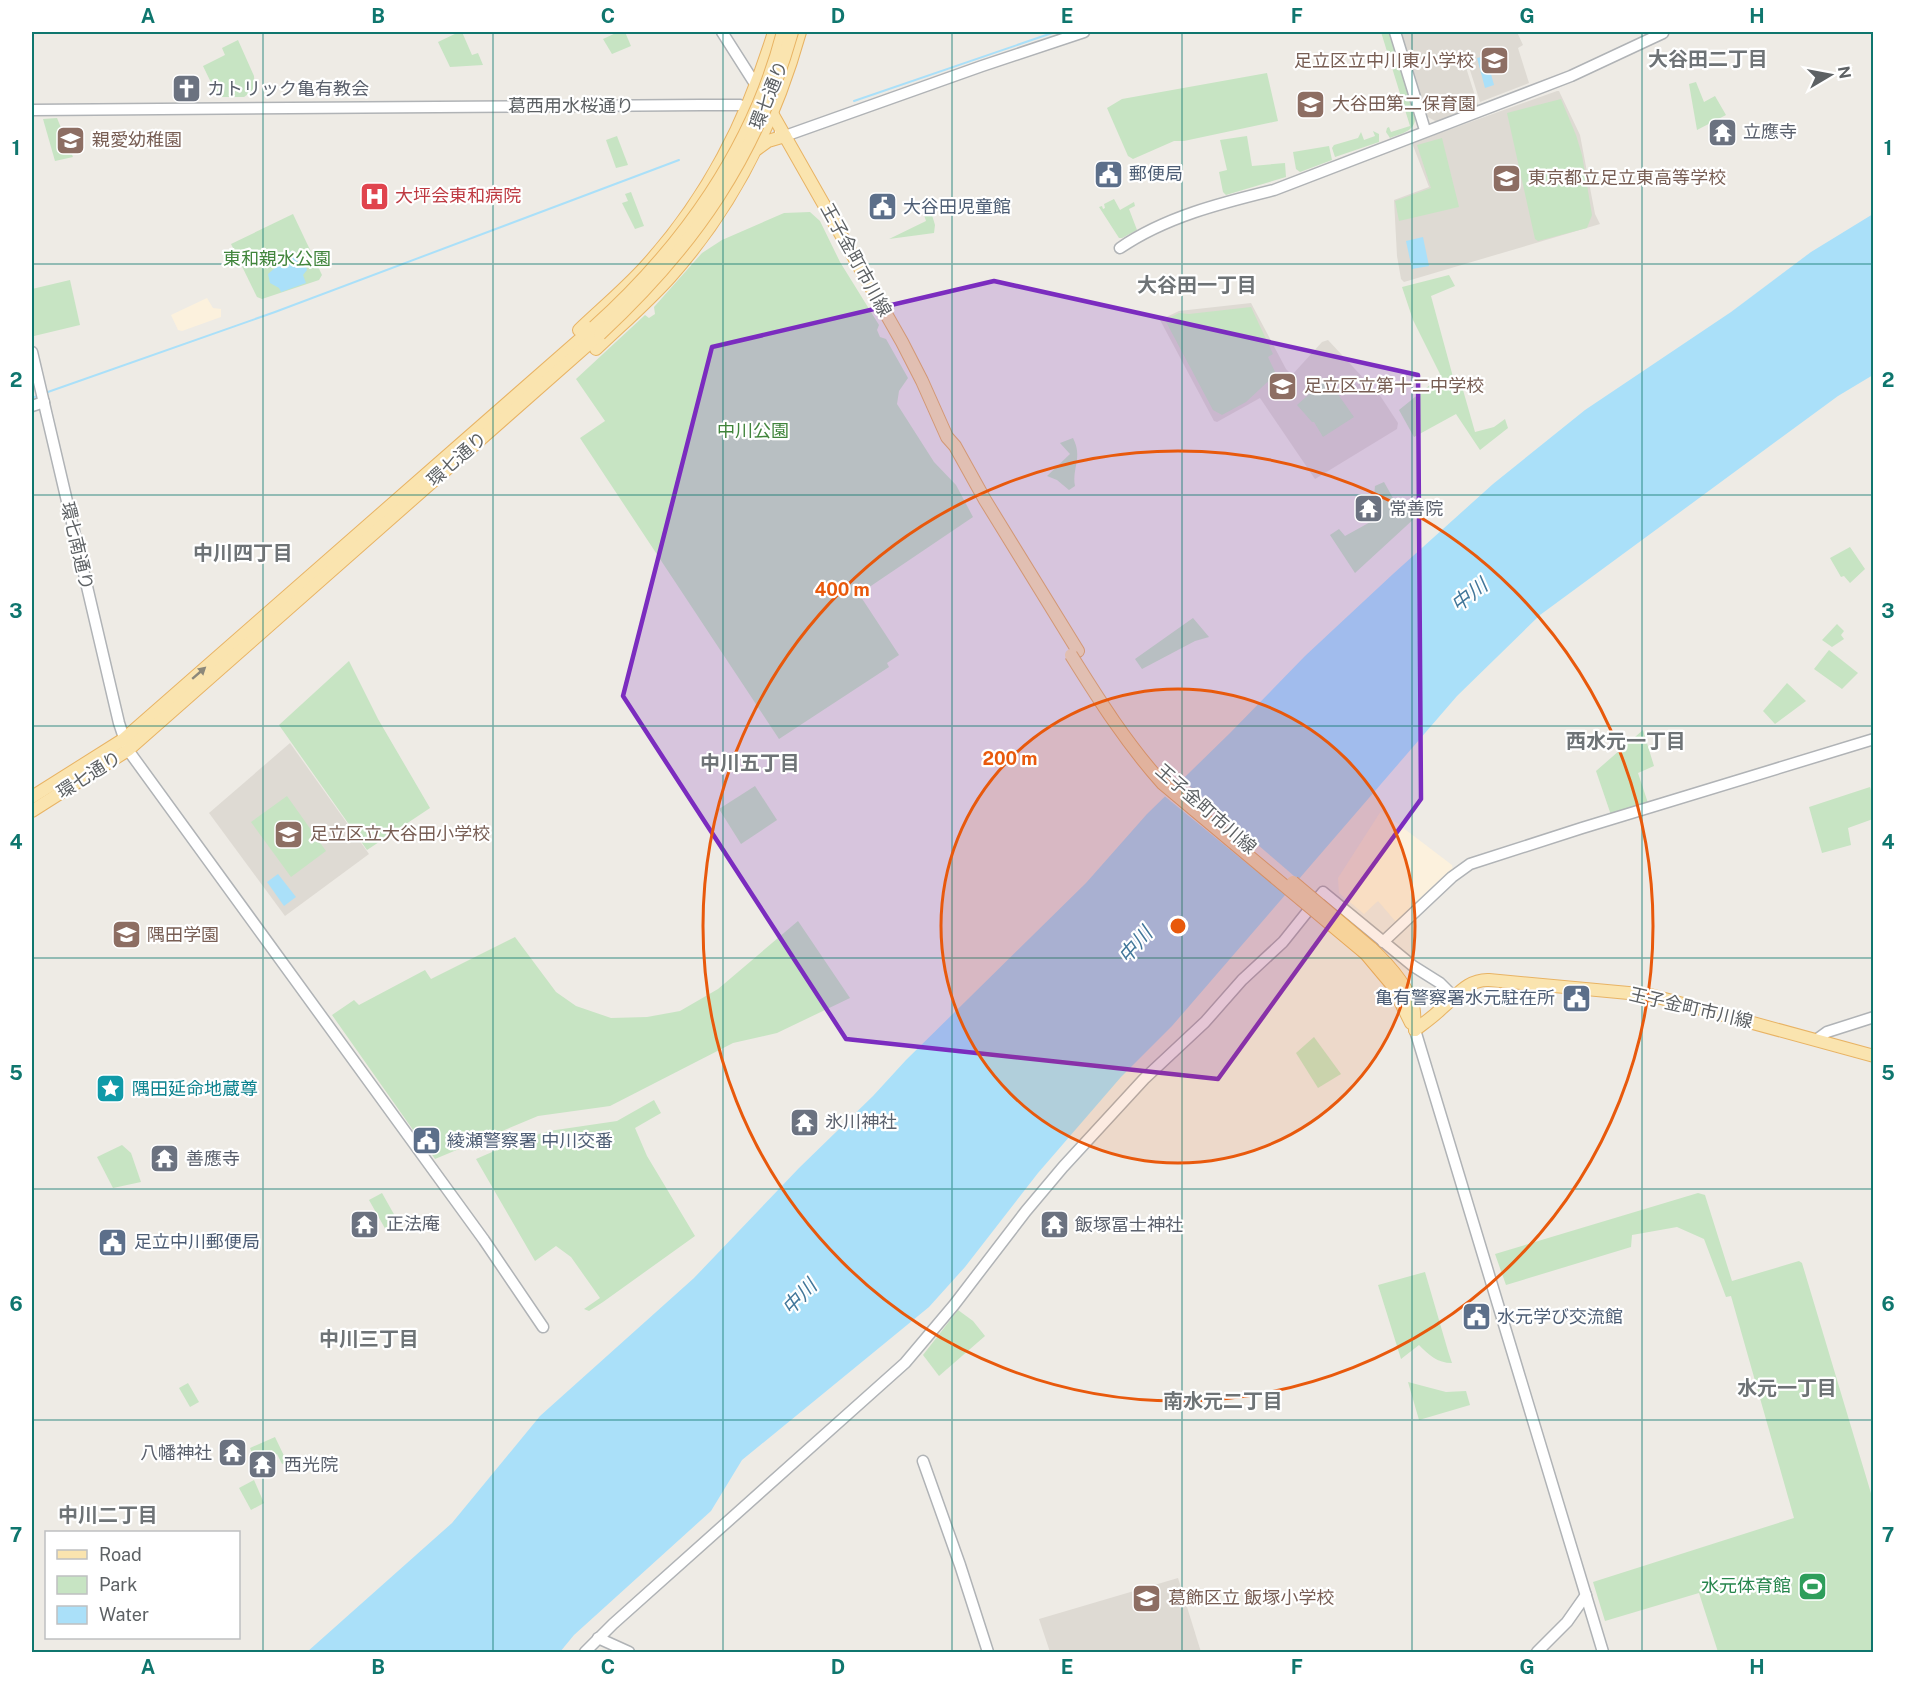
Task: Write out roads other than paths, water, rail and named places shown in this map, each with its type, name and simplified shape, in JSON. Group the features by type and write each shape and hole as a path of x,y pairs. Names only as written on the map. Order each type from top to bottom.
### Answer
{"main road":[{"path":"544,377 572,337 645,267 679,226 723,159 748,109 774,32"},
{"name":"環七通り","path":"597,331 698,213 721,178 764,88 783,32"},
{"name":"環七通り","path":"32,811 126,745 544,377 637,299 679,252 728,183 762,116 780,72 792,32"},
{"path":"544,377 588,356 644,305 706,233 734,190 771,119 788,74 800,32"},
{"name":"王子金町市川線","path":"757,87 771,119 785,136 902,342 947,437 955,446 1074,653 1143,751 1166,776 1391,969 1413,1006 1415,1030"},
{"path":"756,150 766,142 785,136"},
{"name":"環七通り","path":"32,797 126,745"},
{"name":"王子金町市川線","path":"1415,1030 1437,1014 1468,985 1484,980 1638,993 1680,1002 1874,1056"}],"street":[{"path":"722,32 757,87"},
{"path":"785,136 997,60 1084,32"},
{"path":"1395,32 1425,130"},
{"path":"1120,248 1146,231 1227,201 1274,190 1425,130 1571,76 1663,33"},
{"name":"葛西用水桜通り","path":"32,110 740,105 771,119"},
{"name":"環七南通り","path":"32,352 126,745"},
{"path":"32,406 44,402"},
{"path":"1383,942 1470,864 1874,740"},
{"path":"126,745 484,1240 543,1327"},
{"path":"585,1653 598,1638 905,1363 1070,1159 1144,1079 1205,1022 1242,980 1283,942 1323,892 1413,966 1440,983 1454,997"},
{"path":"1816,1040 1831,1030 1874,1017"},
{"path":"1415,1030 1603,1653"},
{"path":"923,1461 988,1653"},
{"path":"1536,1653 1566,1622 1586,1596"},
{"path":"598,1638 629,1653"}],"water":[{"path":"1486,56 1494,85 1485,88 1477,58"},
{"name":"中川","path":"1873,214 1873,375 1838,396 1540,615 1457,696 1172,1026 1121,1077 1038,1173 965,1267 929,1307 742,1460 711,1511 574,1635 560,1652 307,1652 452,1523 540,1416 694,1278 906,1060 1086,883 1147,814 1305,656 1393,574 1493,484 1585,410 1731,312 1811,252"},
{"path":"1423,237 1429,266 1412,269 1406,241"},
{"path":"292,251 298,262 305,263 307,270 303,275 306,283 281,292 279,288 270,283 268,274 276,267 280,255"},
{"path":"278,874 296,897 284,906 267,882"}],"waterway":[{"path":"854,101 1055,32"},
{"path":"45,393 275,312 679,160"},
{"path":"32,398 40,395"}],"place":[{"name":"足立区立中川東小学校","path":"1495,61"},
{"name":"カトリック亀有教会","path":"186,89"},
{"name":"大谷田第二保育園","path":"1311,104"},
{"name":"立應寺","path":"1722,132"},
{"name":"親愛幼稚園","path":"71,140"},
{"name":"郵便局","path":"1108,174"},
{"name":"東京都立足立東高等学校","path":"1507,178"},
{"name":"大坪会東和病院","path":"374,196"},
{"name":"大谷田児童館","path":"882,207"},
{"name":"足立区立第十二中学校","path":"1283,386"},
{"name":"常善院","path":"1368,509"},
{"name":"足立区立大谷田小学校","path":"289,834"},
{"name":"隅田学園","path":"126,935"},
{"name":"亀有警察署水元駐在所","path":"1576,998"},
{"name":"隅田延命地蔵尊","path":"111,1089"},
{"name":"氷川神社","path":"804,1122"},
{"name":"綾瀬警察署 中川交番","path":"426,1141"},
{"name":"善應寺","path":"165,1159"},
{"name":"正法庵","path":"365,1224"},
{"name":"飯塚冨士神社","path":"1054,1225"},
{"name":"足立中川郵便局","path":"113,1242"},
{"name":"水元学び交流館","path":"1476,1317"},
{"name":"八幡神社","path":"233,1453"},
{"name":"西光院","path":"263,1465"},
{"name":"水元体育館","path":"1812,1586"},
{"name":"葛飾区立 飯塚小学校","path":"1147,1598"}],"district":[{"name":"大谷田二丁目","path":"1708,59"},
{"name":"大谷田一丁目","path":"1197,285"},
{"name":"中川四丁目","path":"243,553"},
{"name":"西水元一丁目","path":"1626,741"},
{"name":"中川五丁目","path":"750,763"},
{"name":"中川三丁目","path":"369,1339"},
{"name":"水元一丁目","path":"1787,1388"},
{"name":"南水元二丁目","path":"1223,1401"},
{"name":"中川二丁目","path":"108,1515"}],"park label":[{"name":"東和親水公園","path":"277,259"},
{"name":"中川公園","path":"753,431"}]}
